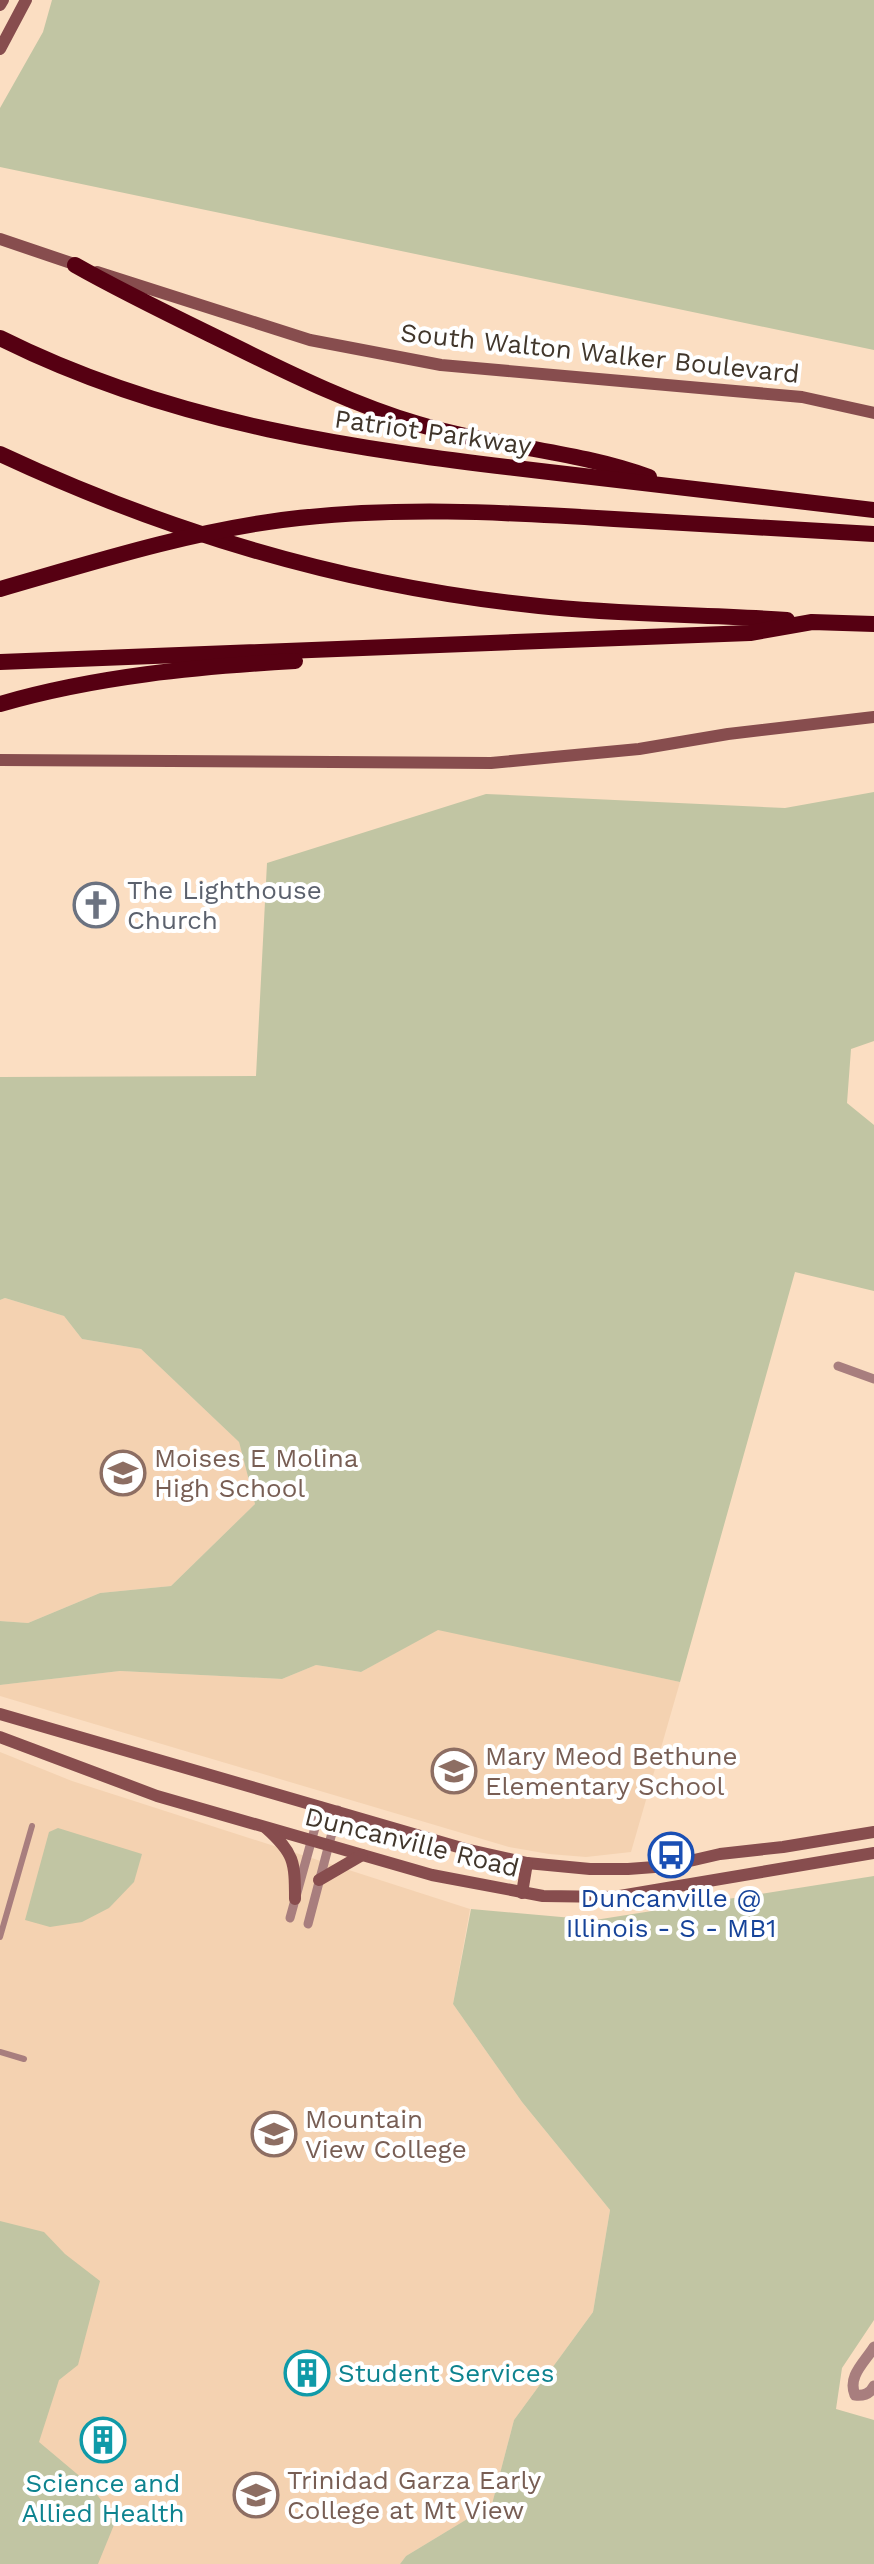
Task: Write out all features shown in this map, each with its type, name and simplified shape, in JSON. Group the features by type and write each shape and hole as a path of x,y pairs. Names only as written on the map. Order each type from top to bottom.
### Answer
{"highway":[{"path":"75,265 124,293 376,411 484,442 616,465 677,487"},
{"name":"Patriot Parkway","path":"0,338 142,396 208,417 274,433 409,455 874,510"},
{"path":"0,454 105,501 167,524 333,573 451,595 536,606 874,624"},
{"path":"0,589 173,539 280,520 395,511 500,512 874,534"},
{"path":"0,662 750,633 812,622"},
{"path":"0,704 71,686 137,675 190,668 341,658 404,646"}],"main road":[{"path":"0,5 3,0"},
{"path":"0,49 26,0"},
{"name":"South Walton Walker Boulevard","path":"0,239 310,340 441,365 788,396 874,413"},
{"path":"0,760 491,763 639,749 728,734 874,717"},
{"name":"Duncanville Road","path":"0,1714 465,1849 527,1863 590,1869 668,1866 720,1854 874,1832"},
{"name":"Duncanville Road","path":"0,1737 129,1787 432,1875 522,1893 572,1898 614,1897 874,1853"},
{"path":"263,1826 286,1847 295,1870 295,1899"},
{"path":"720,1854 724,1878"},
{"path":"319,1880 362,1855"},
{"path":"522,1893 527,1863"}],"street":[{"path":"838,1366 874,1379"},
{"path":"290,1918 321,1806"},
{"path":"308,1924 338,1810"},
{"path":"0,1937 32,1826"},
{"path":"0,2052 24,2059"},
{"path":"874,2347 856,2372 852,2387 855,2395 862,2395 871,2392 874,2386"}],"shaded area":[{"name":"Moises E Molina High School","path":"5,1298 64,1316 82,1339 141,1349 239,1442 255,1504 171,1586 100,1593 28,1623 0,1621 0,1300"},
{"name":"Mary Meod Bethune Elementary School","path":"438,1629 680,1682 631,1852 586,1857 509,1847 0,1696 0,1685 120,1671 282,1679 316,1665 361,1672"},
{"name":"Mountain View College","path":"0,1752 72,1781 470,1909 453,2004 522,2102 610,2210 593,2312 514,2420 492,2504 406,2556 400,2564 0,2564"}],"green space":[{"path":"52,0 874,0 874,350 0,167 0,108 43,32"},
{"path":"874,792 874,1041 851,1049 847,1103 874,1125 874,1291 795,1272 680,1682 438,1630 361,1672 316,1665 282,1679 120,1671 0,1685 0,1621 28,1623 100,1593 171,1586 255,1504 239,1442 141,1349 82,1339 64,1316 5,1298 0,1300 0,1077 256,1076 267,863 486,794 785,808"},
{"path":"58,1828 142,1854 134,1882 109,1908 82,1922 50,1927 25,1920 49,1832"},
{"path":"874,1876 874,2320 842,2368 836,2409 874,2420 874,2564 400,2564 406,2556 492,2504 514,2420 593,2312 610,2210 522,2102 453,2004 471,1909 595,1920"},
{"path":"0,2221 44,2232 65,2254 100,2281 78,2365 59,2380 39,2442 89,2484 116,2520 98,2564 0,2564"}],"place":[{"name":"The Lighthouse Church","path":"96,905"},
{"name":"Moises E Molina High School","path":"123,1473"},
{"name":"Mary Meod Bethune Elementary School","path":"454,1771"},
{"name":"Duncanville @ Illinois - S - MB1","path":"671,1855"},
{"name":"Mountain View College","path":"274,2134"},
{"name":"Student Services","path":"307,2373"},
{"name":"Science and Allied Health","path":"103,2440"},
{"name":"Trinidad Garza Early College at Mt View","path":"256,2495"}]}
